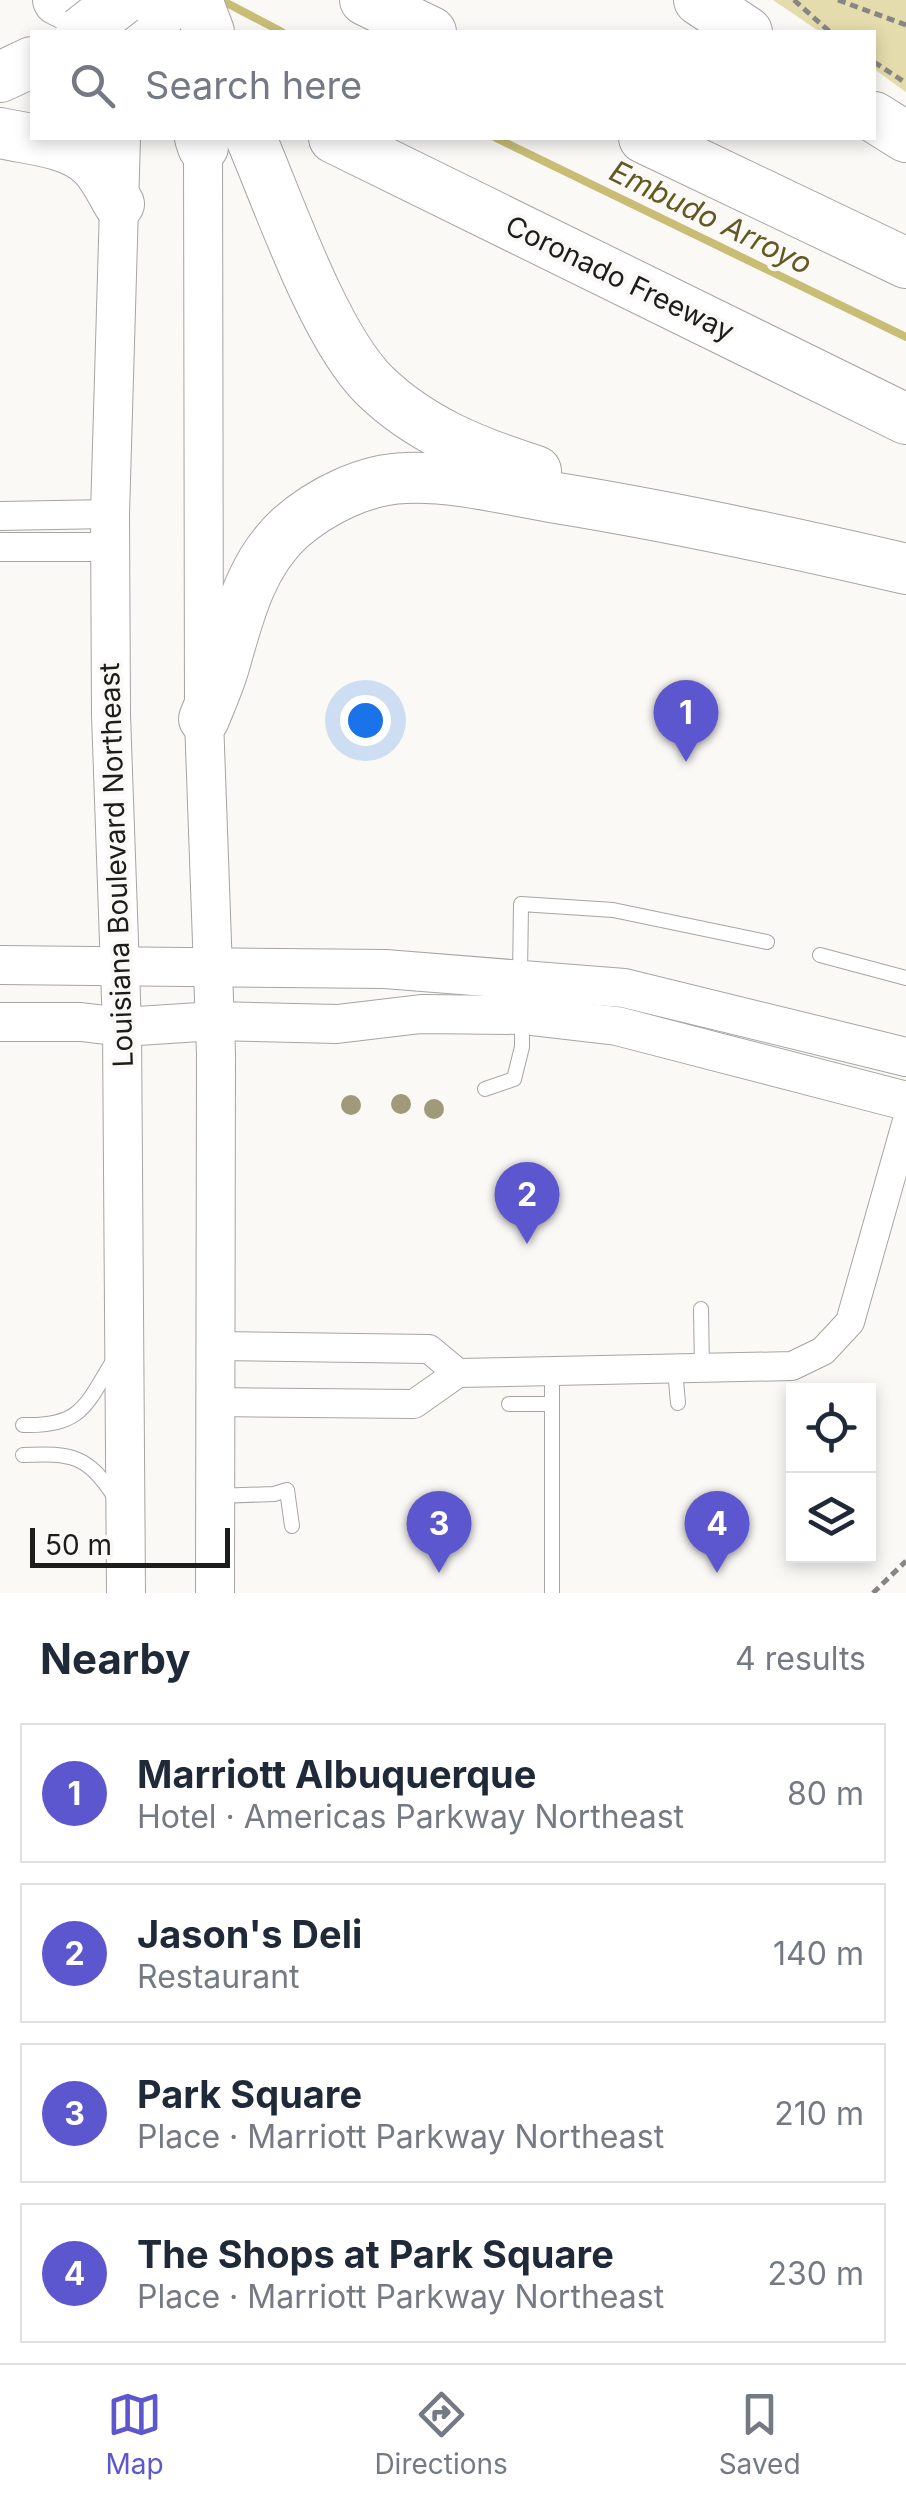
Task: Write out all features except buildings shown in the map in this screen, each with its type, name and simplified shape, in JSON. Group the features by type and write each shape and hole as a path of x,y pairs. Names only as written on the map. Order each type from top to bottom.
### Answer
{"highway":[{"path":"58,0 166,16"},
{"path":"365,0 427,30"},
{"path":"700,0 744,30"},
{"path":"92,30 166,16"},
{"path":"0,33 30,40"},
{"path":"0,77 30,63"},
{"path":"876,117 906,137"},
{"path":"0,134 30,140"},
{"path":"31,140 79,154 95,166 120,204"},
{"path":"252,140 324,306 372,383 445,438 633,511"},
{"name":"Coronado Freeway","path":"338,140 906,420"},
{"path":"648,140 906,264"},
{"path":"204,720 225,665 239,612 268,554 289,529 356,488 404,478 456,481 633,511 906,569"}],"main road":[{"name":"Louisiana Boulevard Northeast","path":"121,140 110,530 111,716 122,1027 126,1593"},
{"path":"203,149 204,720 215,969 215,1593"},
{"path":"0,964 385,969 521,996 618,1026 906,1101"},
{"path":"0,1022 81,1022 122,1027 215,1021 337,1024 521,996 624,988 906,1057"}],"street":[{"path":"0,516 110,530"},
{"path":"0,547 110,530"},
{"path":"215,1402 414,1404 458,1372 792,1366 824,1351 850,1322 906,1124"},
{"path":"216,1346 429,1348 458,1372"}],"lane":[{"path":"484,1089 514,1079 522,1047 521,904 613,910 767,942"},
{"path":"820,954 906,978"},
{"path":"678,1403 701,1309"},
{"path":"23,1425 54,1426 73,1418 124,1345"},
{"path":"552,1371 552,1593"},
{"path":"510,1404 552,1404"},
{"path":"23,1455 78,1458 98,1471 125,1512"},
{"path":"215,1496 287,1490 292,1526"}],"path":[{"path":"794,0 828,30"},
{"path":"838,0 906,25"},
{"path":"876,63 906,83"},
{"path":"873,1593 906,1561"}],"shaded area":[{"path":"773,0 906,0 906,92 876,70 876,30 817,30"}],"waterway":[{"name":"Embudo Arroyo","path":"221,0 278,30"},
{"name":"Embudo Arroyo","path":"500,140 906,337"}],"place":[{"name":"Marriott Albuquerque","path":"686,762"},
{"name":"Jason's Deli","path":"527,1244"},
{"name":"Park Square","path":"439,1573"},
{"name":"The Shops at Park Square","path":"717,1573"}]}
